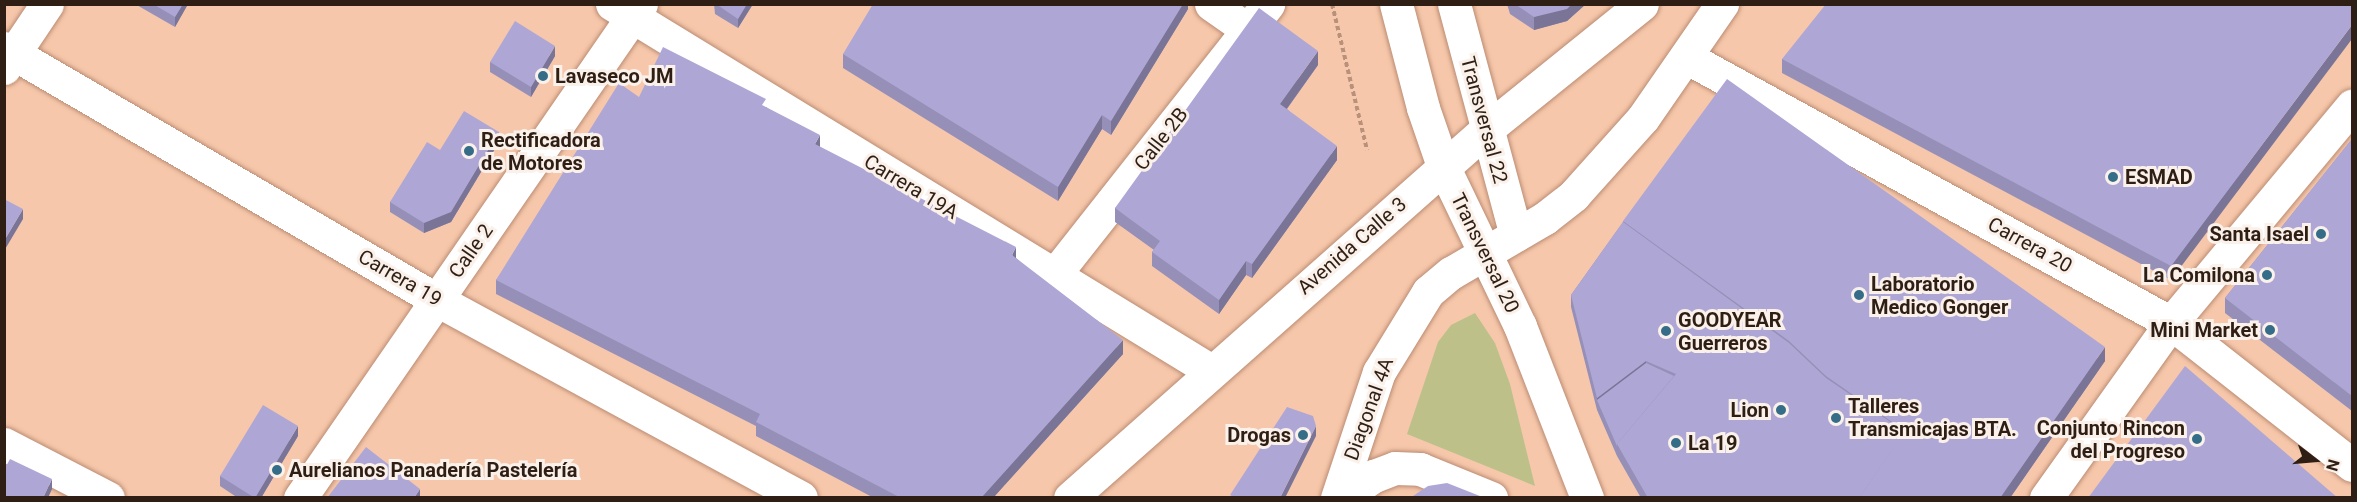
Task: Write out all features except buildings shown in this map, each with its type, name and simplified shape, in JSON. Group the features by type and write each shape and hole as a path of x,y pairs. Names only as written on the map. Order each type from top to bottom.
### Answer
{"street":[{"path":"8,56 47,4"},
{"path":"1211,4 1248,30"},
{"name":"Calle 2B","path":"1055,274 1268,4"},
{"name":"Transversal 20","path":"1396,4 1423,108 1443,166 1520,326 1587,498"},
{"name":"Transversal 22","path":"1454,4 1516,235"},
{"name":"Avenida Calle 3","path":"1070,498 1210,370 1443,166 1642,4"},
{"path":"1486,254 1564,204 1597,171 1643,118 1722,4"},
{"name":"Carrera 19A","path":"628,9 1210,370"},
{"name":"Calle 2","path":"300,498 437,300 628,9"},
{"name":"Carrera 19","path":"8,56 437,300 801,498"},
{"name":"Carrera 20","path":"1686,57 2171,323 2352,465"},
{"path":"2046,498 2171,323 2352,106"},
{"name":"Diagonal 4A","path":"1337,498 1378,372 1396,339 1428,292 1451,273 1486,254"},
{"path":"4,444 108,498"},
{"path":"1342,498 1374,476 1395,468 1420,469 1491,498"}],"path":[{"path":"1332,4 1367,150"}],"green space":[{"path":"1475,313 1495,343 1510,384 1535,486 1407,434 1438,342 1451,325"}],"place":[{"name":"Lavaseco JM","path":"543,76"},
{"name":"Rectificadora de Motores","path":"469,151"},
{"name":"ESMAD","path":"2113,177"},
{"name":"Santa Isael","path":"2321,234"},
{"name":"La Comilona","path":"2267,275"},
{"name":"Laboratorio Medico Gonger","path":"1859,295"},
{"name":"Mini Market","path":"2270,330"},
{"name":"GOODYEAR Guerreros","path":"1666,331"},
{"name":"Lion","path":"1781,410"},
{"name":"Talleres Transmicajas BTA.","path":"1836,418"},
{"name":"Drogas","path":"1303,435"},
{"name":"Conjunto Rincon del Progreso","path":"2197,439"},
{"name":"La 19","path":"1676,443"},
{"name":"Aurelianos Panadería Pastelería","path":"277,470"}]}
